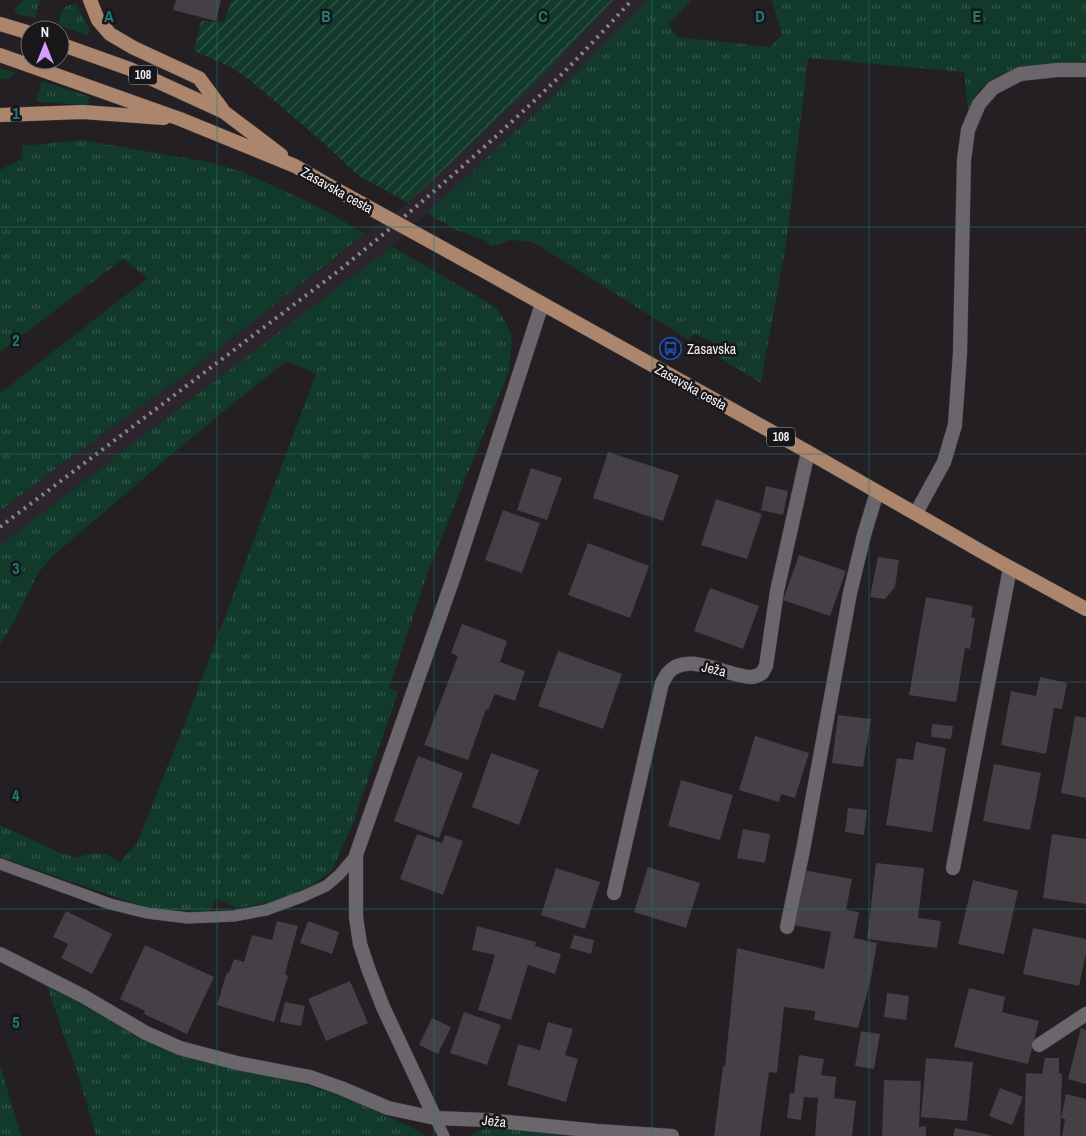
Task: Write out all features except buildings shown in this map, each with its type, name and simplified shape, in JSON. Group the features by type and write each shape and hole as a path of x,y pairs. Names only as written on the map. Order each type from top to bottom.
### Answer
{"main road":[{"path":"90,0 98,20 110,34 134,48 199,78 224,112"},
{"path":"0,24 20,31"},
{"name":"Zasavska cesta","path":"70,48 130,69 224,112 295,166 1086,609"},
{"name":"Zasavska cesta","path":"0,55 180,119 295,166"},
{"path":"0,115 83,112 180,119"}],"street":[{"path":"916,513 944,462 955,425 960,353 964,160 968,130 979,104 993,88 1020,74 1057,70 1086,70"},
{"path":"435,1118 383,1007 360,944 356,917 356,855 454,576 542,304"},
{"name":"Ježa","path":"614,893 662,683 668,672 686,664 699,664 752,677 762,674 766,666 777,591 808,452"},
{"path":"787,927 850,593 877,492"},
{"path":"953,868 1010,568"},
{"name":"Ježa","path":"0,954 83,996 146,1033 180,1048 237,1063 310,1077 388,1108 435,1118 487,1120 598,1132 672,1136"},
{"path":"1039,1044 1086,1014"}],"lane":[{"path":"0,864 110,904 147,913 188,918 234,916 266,910 326,886 339,875 356,855"},
{"path":"435,1118 444,1136"}],"shaded area":[{"path":"613,0 648,0 545,104 392,246 0,545 0,511 182,377 365,234 408,203 543,76"}],"green space":[{"path":"23,0 40,0 35,18 17,14 14,10"},
{"path":"232,0 613,0 543,76 408,203 356,174 324,143 251,81 231,67 194,51 201,21 224,22"},
{"path":"648,0 692,0 669,24 677,37 770,47 782,35 772,0 1086,0 1086,64 1040,65 1010,71 984,85 974,97 968,111 964,72 808,58 786,244 761,383 715,355 717,344 694,334 689,340 533,242 510,240 492,246 484,240 456,230 427,213 545,104"},
{"path":"76,4 90,31 88,36 70,29 70,20 60,20 64,8"},
{"path":"0,68 16,73 10,78 0,80"},
{"path":"42,81 90,97 88,105 36,102"},
{"path":"81,140 204,161 240,171 317,206 365,234 182,377 0,511 0,393 148,278 123,259 0,352 0,170 23,158 22,146"},
{"path":"392,246 495,307 504,319 512,336 509,371 429,569 389,688 398,692 353,823 332,871 309,888 270,902 237,908 216,899 209,913 145,907 0,857 0,825 61,853 77,858 84,855 104,854 119,863 137,843 193,702 316,374 286,361 186,442 54,555 38,573 13,624 0,645 0,545"},
{"path":"47,986 166,1050 194,1059 282,1077 344,1097 427,1136 96,1136 79,1078"},
{"path":"0,1064 21,1136 0,1136"},
{"path":"489,1128 573,1136 471,1136 476,1131"}],"railway":[{"path":"0,527 337,272 394,225 478,153 532,103 578,58 632,0"}],"place":[{"name":"Zasavska","path":"671,349"}]}
